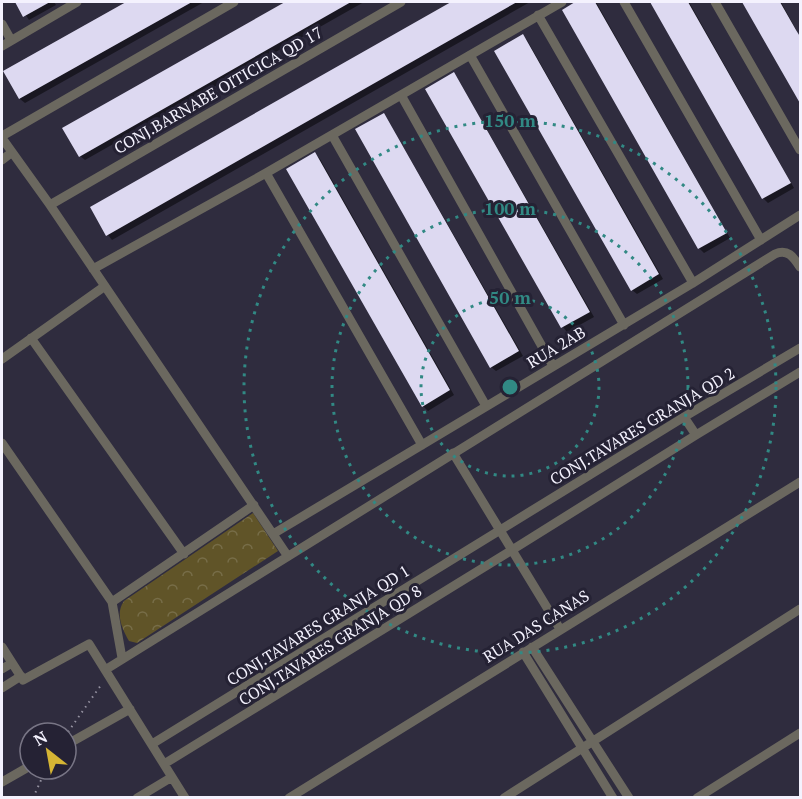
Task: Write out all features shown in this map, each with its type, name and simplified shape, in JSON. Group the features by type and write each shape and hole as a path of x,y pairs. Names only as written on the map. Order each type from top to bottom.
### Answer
{"street":[{"path":"2,46 77,2"},
{"path":"234,2 2,137 287,555"},
{"name":"CONJ.BARNABE OITICICA QD 17","path":"50,205 401,2"},
{"path":"93,270 562,2"},
{"path":"624,2 761,240"},
{"path":"715,2 801,150"},
{"path":"538,15 693,283"},
{"path":"2,24 11,40"},
{"path":"470,55 624,325"},
{"path":"401,95 553,366"},
{"path":"332,135 486,406"},
{"path":"2,160 11,153"},
{"path":"266,173 422,446"},
{"name":"RUA 2AB","path":"273,534 624,325 801,215"},
{"path":"106,673 122,658 775,254 782,252 792,255 801,267"},
{"path":"2,358 105,286"},
{"path":"31,338 184,554"},
{"name":"CONJ.TAVARES GRANJA QD 2","path":"500,530 801,348"},
{"name":"CONJ.TAVARES GRANJA QD 8","path":"164,764 801,372"},
{"path":"684,417 696,435"},
{"path":"2,442 111,602 122,658"},
{"path":"453,453 560,629"},
{"name":"RUA DAS CANAS","path":"289,798 801,482"},
{"path":"111,602 254,506"},
{"name":"CONJ.TAVARES GRANJA QD 1","path":"152,744 500,530"},
{"path":"504,798 801,609"},
{"path":"2,646 23,680 89,644 185,798"},
{"path":"527,649 593,741 629,798"},
{"path":"527,649 613,798"},
{"path":"2,669 12,663"},
{"path":"2,688 21,676"},
{"path":"78,738 130,709"},
{"path":"697,798 801,733"},
{"path":"2,782 18,773"},
{"path":"137,798 172,777"}],"path":[{"path":"75,721 106,673"},
{"path":"33,798 41,781"}],"green space":[{"path":"253,513 278,551 137,643 129,641 120,616 124,601"}],"building":[{"path":"15,2 50,2 23,17"},
{"path":"126,2 192,2 19,99 3,71"},
{"path":"285,2 351,2 79,157 62,128"},
{"path":"451,2 517,2 106,236 90,207"},
{"path":"575,2 595,2 727,233 698,249 562,10"},
{"path":"650,2 688,2 791,183 762,199"},
{"path":"742,2 780,2 801,38 801,105"},
{"path":"523,34 659,274 631,291 494,51"},
{"path":"454,72 590,312 561,328 425,89"},
{"path":"384,113 519,351 490,368 355,129"},
{"path":"315,152 450,390 422,407 286,169"}]}
